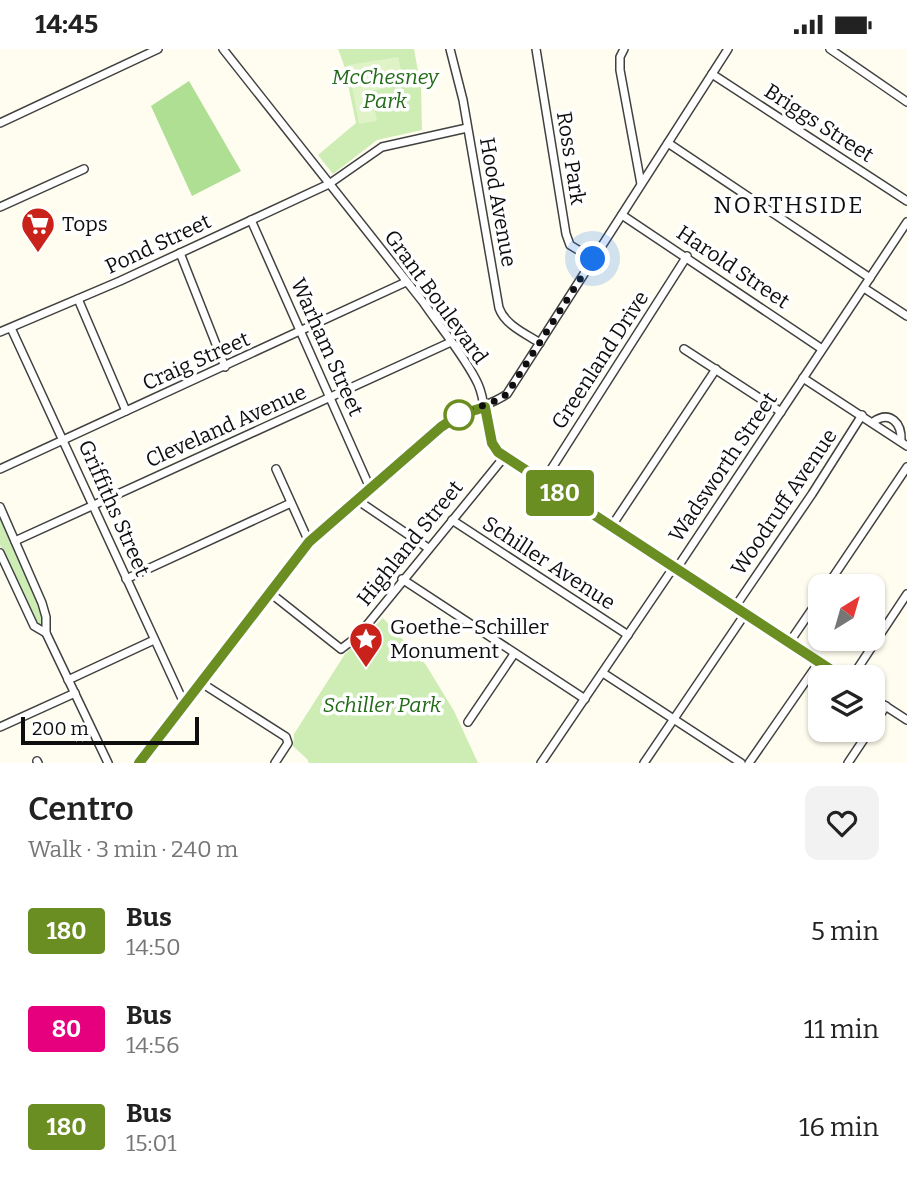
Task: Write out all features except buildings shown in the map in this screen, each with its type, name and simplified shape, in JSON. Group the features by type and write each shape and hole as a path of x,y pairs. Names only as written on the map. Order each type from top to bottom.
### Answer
{"street":[{"path":"0,123 158,49"},
{"name":"Grant Boulevard","path":"223,49 450,342 479,386 492,443 505,456 543,482 823,665"},
{"name":"Hood Avenue","path":"450,49 459,79 502,317 540,343"},
{"name":"Ross Park","path":"536,49 566,234 570,245 593,259"},
{"path":"625,49 620,57 620,70 642,184"},
{"path":"139,763 309,542 450,421 469,410 485,407 507,394 728,49"},
{"path":"830,49 907,102"},
{"name":"Briggs Street","path":"712,74 907,201"},
{"name":"Pond Street","path":"0,333 329,184 389,144 467,128"},
{"path":"668,143 870,278"},
{"path":"0,207 84,169"},
{"name":"Harold Street","path":"622,215 687,256 822,349"},
{"name":"Warham Street","path":"251,220 370,488"},
{"name":"Wadsworth Street","path":"541,763 669,574 676,568 907,222"},
{"path":"180,253 225,367"},
{"name":"Greenland Drive","path":"543,482 687,256"},
{"name":"Craig Street","path":"0,469 406,282"},
{"path":"863,288 907,316"},
{"path":"78,299 127,411"},
{"name":"Griffiths Street","path":"11,328 184,703"},
{"name":"Cleveland Avenue","path":"15,541 450,342"},
{"path":"684,349 781,412"},
{"path":"611,527 716,369"},
{"path":"803,378 904,443"},
{"name":"Woodruff Avenue","path":"735,607 862,415"},
{"path":"873,422 887,417 899,425 904,443"},
{"name":"Highland Street","path":"270,592 341,649 353,642 505,456"},
{"path":"835,574 907,467"},
{"path":"276,469 309,542"},
{"path":"357,499 428,548"},
{"path":"126,579 291,503"},
{"path":"0,507 42,603 47,633 108,763"},
{"name":"Schiller Avenue","path":"452,520 628,635"},
{"path":"0,553 34,626 47,633"},
{"path":"402,579 585,699"},
{"path":"860,665 907,594"},
{"path":"644,763 745,614"},
{"path":"789,643 808,615"},
{"path":"68,680 154,640"},
{"path":"468,722 514,654"},
{"path":"749,763 818,662"},
{"path":"603,673 741,763"},
{"path":"200,682 286,737 288,743 275,763"},
{"path":"0,727 75,693"},
{"path":"886,706 907,720"},
{"path":"848,763 862,742"}],"green space":[{"name":"McChesney Park","path":"338,49 414,49 421,88 422,130 377,140 333,174 318,155 356,123"},
{"path":"398,57 404,84 371,91 377,121 359,124 348,65"},
{"path":"189,81 241,171 192,196 151,106"},
{"path":"0,514 42,612 41,626 37,625 0,545"},
{"name":"Schiller Park","path":"383,618 426,665 454,711 478,763 309,763 293,746 294,734 345,654"}],"bus line":[{"name":"180","path":"139,763 309,542 441,427 469,410 485,407 492,443 498,452 824,665"}],"place":[{"name":"Tops","path":"38,254"},
{"name":"Goethe–Schiller Monument","path":"366,669"}],"district":[{"name":"NORTHSIDE","path":"789,205"}],"route":[{"path":"459,415 485,407 507,394 593,259"}]}
